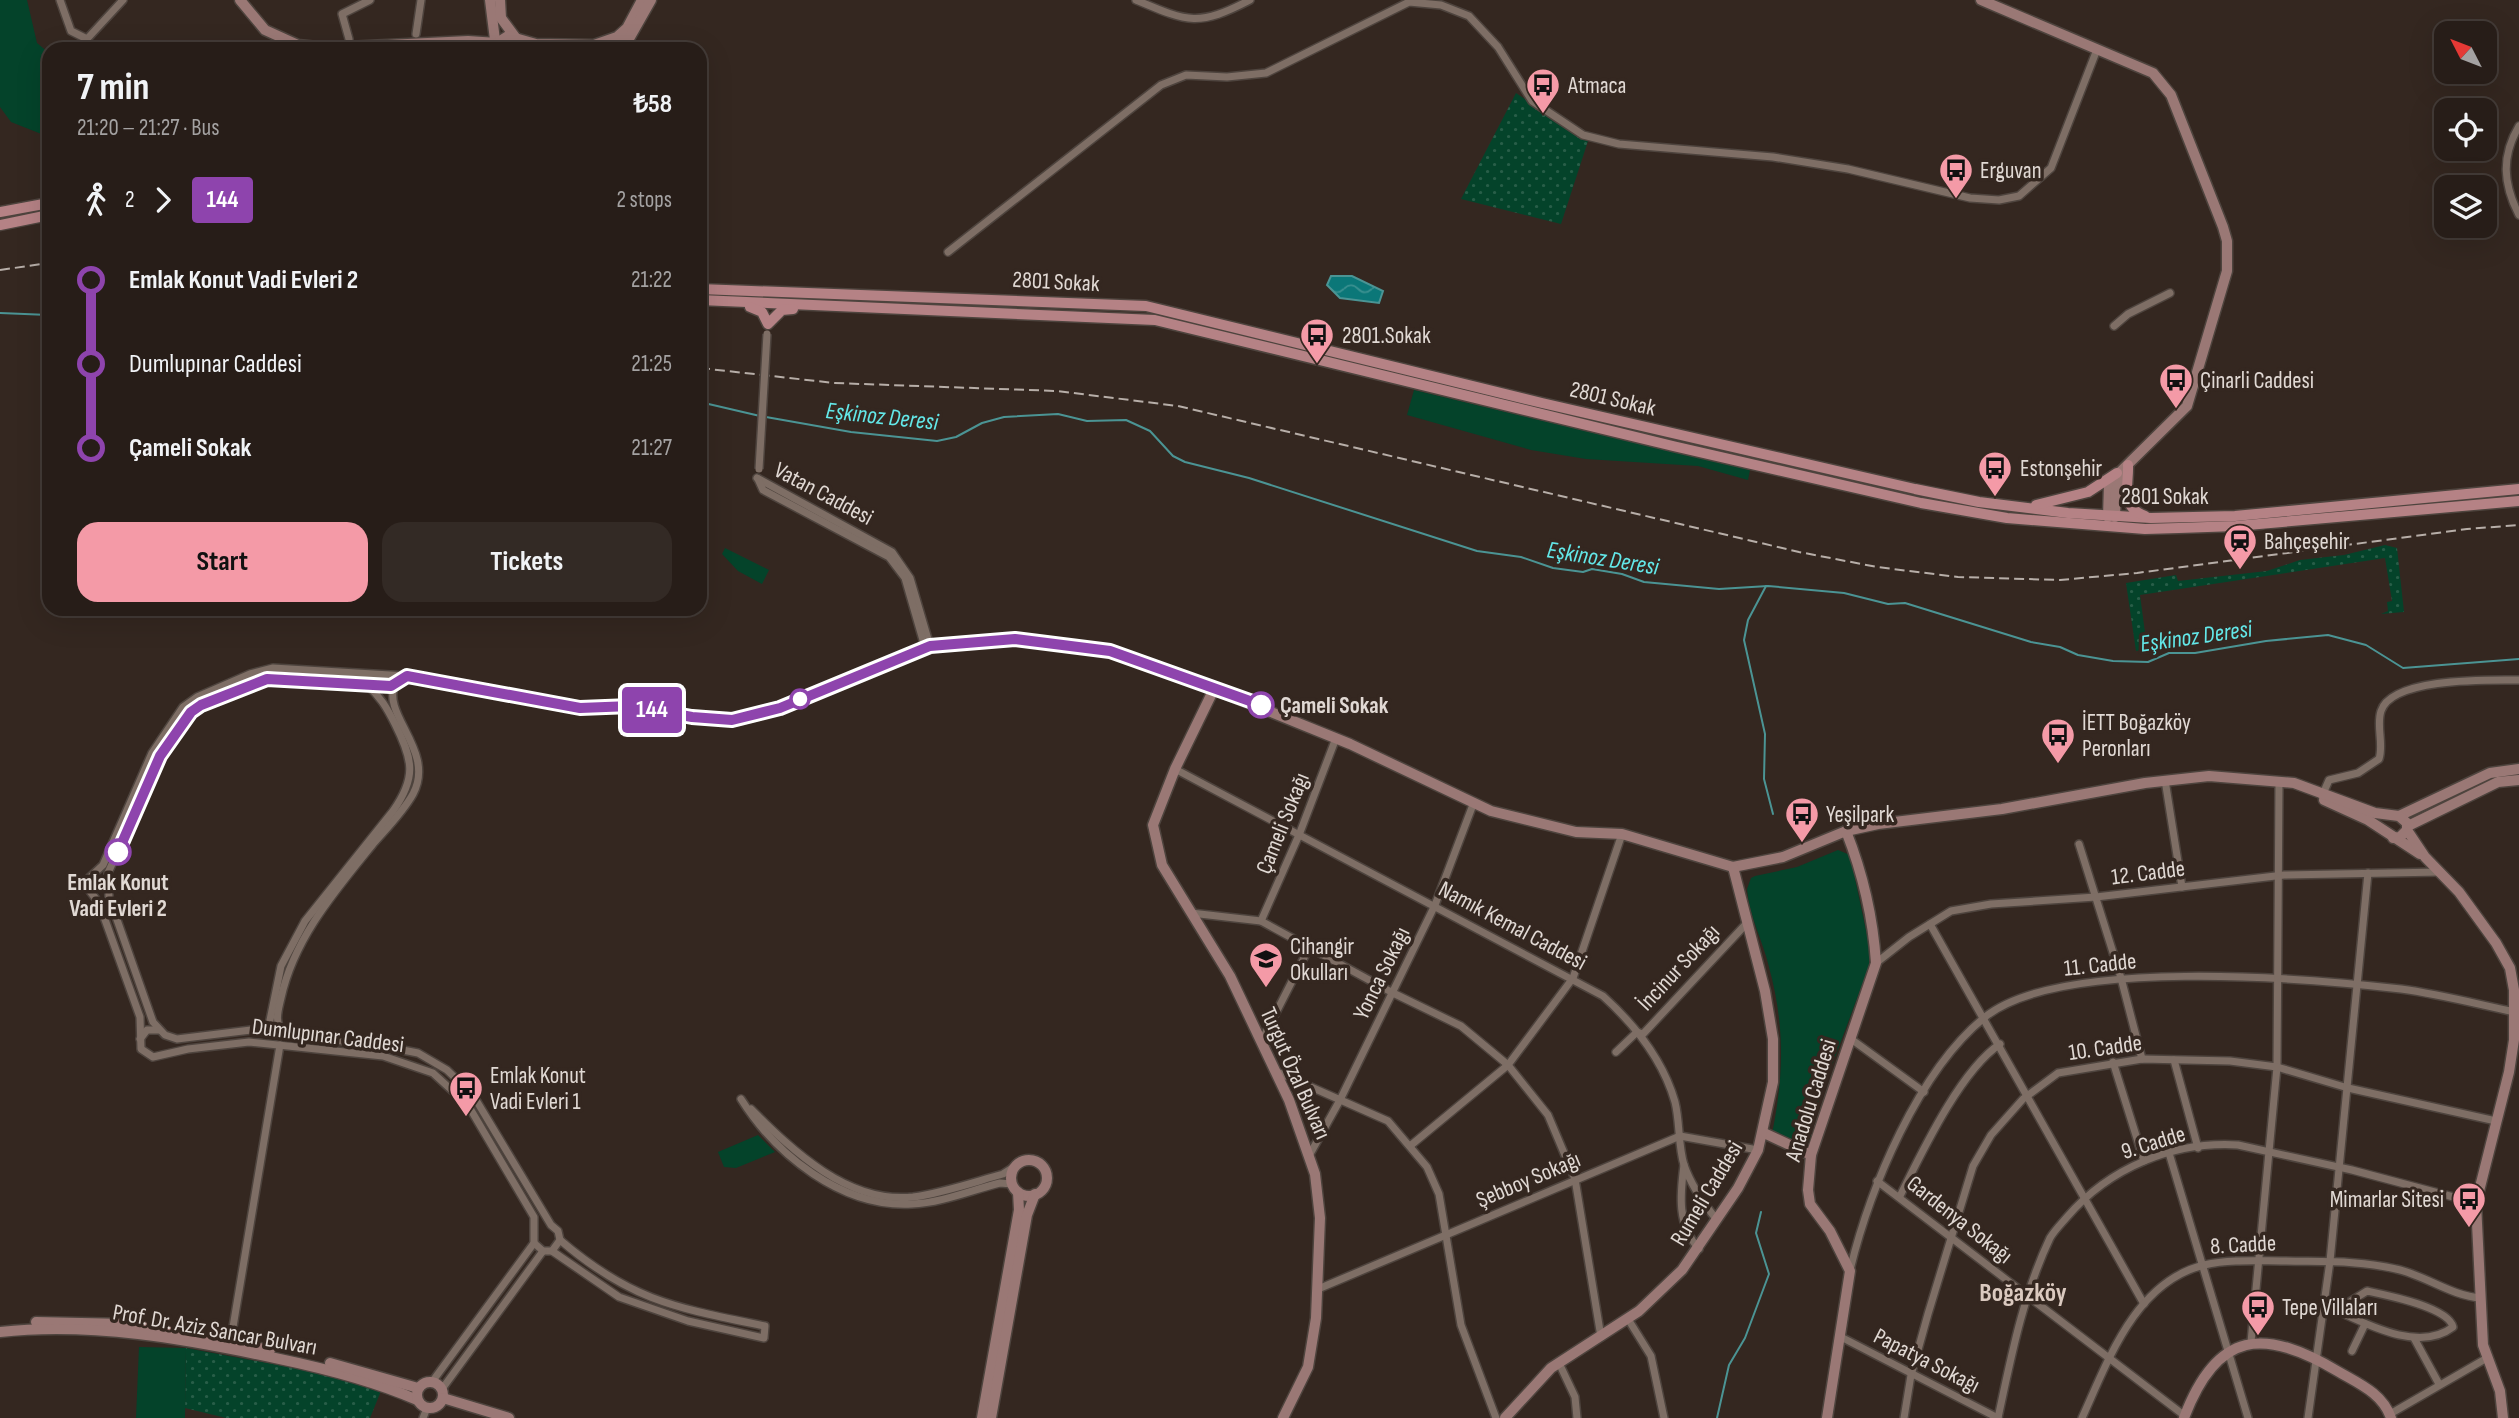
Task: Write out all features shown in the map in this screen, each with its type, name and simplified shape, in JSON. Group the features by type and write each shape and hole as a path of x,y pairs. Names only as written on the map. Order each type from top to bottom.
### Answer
{"main road":[{"path":"0,212 42,203"},
{"path":"0,225 42,216"},
{"name":"2801 Sokak","path":"707,290 830,306 1155,320 1673,446 1922,503 2007,518 2236,526 2519,501"},
{"name":"2801 Sokak","path":"707,301 769,298 1146,306 1677,435 1915,489 2112,520 2235,516 2519,489"},
{"path":"707,302 755,308 768,329 782,310 814,310 830,306"},
{"path":"2130,462 2126,497 2138,513 2151,518"},
{"path":"2018,507 2071,499 2088,492 2117,473"}],"street":[{"path":"60,0 72,31 87,38 123,0"},
{"path":"234,0 257,32 275,42"},
{"path":"240,0 265,30 290,42"},
{"path":"349,39 342,14 370,0"},
{"path":"416,34 421,0"},
{"path":"468,41 484,30 490,0"},
{"path":"500,0 501,18 519,42"},
{"path":"606,42 627,28 642,0"},
{"path":"624,42 630,37 651,0"},
{"path":"1136,0 1191,20 1206,19 1250,0"},
{"path":"1981,0 2096,52 2153,73 2171,95 2227,241 2227,271 2187,406 2156,439 2117,473 2107,489 2112,520"},
{"path":"948,253 1161,85 1186,75 1227,77 1266,73 1409,2 1441,5 1469,16 1498,47 1532,101 1583,135 1619,144 1773,157 1836,167 1982,200 2019,196 2051,168 2096,52"},
{"path":"489,13 496,42"},
{"path":"500,42 503,37 516,37 530,42"},
{"path":"448,42 474,42"},
{"path":"2519,126 2509,146 2505,168 2507,186 2519,215"},
{"path":"2114,326 2128,314 2170,293"},
{"path":"768,329 769,298"},
{"name":"Vatan Caddesi","path":"768,329 757,478 892,552 910,578 928,647"},
{"path":"2112,520 2118,484 2130,462"},
{"path":"407,676 395,684 267,679 201,705 191,712 160,756 108,873 109,885 140,985 167,1048 158,1056 144,1054 139,1040 140,1017 95,897 86,886 103,865 152,753 183,707 197,697 250,674 273,668 407,676 580,708 631,706 692,717 732,720 780,708 928,647 1015,639 1110,651 1336,738 1491,811 1576,832 1622,834 1733,867 1783,857 1846,831 2165,780 2209,776 2279,783 2375,813 2397,816 2425,857 2474,911 2514,968 2515,1012 2509,1072 2476,1203 2483,1345 2500,1391 2503,1418"},
{"path":"2322,795 2329,780 2358,773 2379,759 2380,713 2388,701 2399,695 2444,682 2519,680"},
{"path":"259,1031 269,1025 281,966 305,921 405,794 409,781 409,752 382,698 366,684"},
{"path":"283,1034 277,1027 277,1013 288,967 319,915 400,813 418,781 416,751 393,700 395,684"},
{"name":"Turgut Özal Bulvarı","path":"1214,689 1175,769 1153,825 1162,865 1230,976 1275,1071 1310,1154 1320,1218 1318,1289 1312,1352 1286,1417"},
{"name":"Çameli Sokağı","path":"1261,921 1299,835 1336,738"},
{"name":"Namık Kemal Caddesi","path":"1175,769 1604,996 1637,1032 1661,1065 1675,1102 1684,1165 1696,1190 1717,1220"},
{"path":"2390,836 2386,822 2397,816 2490,773 2519,769"},
{"path":"2165,780 2182,887"},
{"path":"2390,836 2400,837 2407,828 2498,782 2519,780"},
{"path":"2251,1342 2277,1066 2279,783"},
{"path":"2322,795 2368,820 2425,857"},
{"name":"Yonca Sokağı","path":"1310,1154 1394,993 1435,905 1474,802"},
{"name":"Anadolu Caddesi","path":"1846,831 1863,878 1874,931 1876,963 1811,1155 1808,1189 1810,1204 1830,1231 1850,1271"},
{"path":"1410,1146 1508,1065 1573,978 1622,834"},
{"path":"2078,844 2121,978 2141,1059"},
{"name":"Rumeli Caddesi","path":"1505,1418 1559,1363 1628,1319 1662,1291 1699,1249 1758,1150 1764,1133 1773,1082 1773,1039 1765,991 1733,867"},
{"name":"12. Cadde","path":"1876,963 1951,911 1991,904 2096,897 2280,875 2440,872"},
{"path":"2308,1418 2330,1261 2368,873"},
{"path":"94,875 101,875 109,885"},
{"path":"95,897 102,897 109,885"},
{"path":"1191,913 1261,921 1461,1026 1508,1065 1548,1115 1575,1179 1601,1336"},
{"name":"İncinur Sokağı","path":"1637,1032 1643,1034 1747,923"},
{"path":"1930,924 1985,1017 2144,1304"},
{"path":"1261,1042 1310,946"},
{"name":"11. Cadde","path":"1850,1271 1877,1181 1924,1092 1958,1045 1985,1017 2010,1003 2036,993 2121,978 2278,980 2401,989 2515,1012"},
{"path":"139,1040 147,1030 162,1033"},
{"name":"Dumlupınar Caddesi","path":"162,1033 177,1039 259,1031 377,1045 418,1053 447,1070 473,1096 551,1225"},
{"path":"1616,1052 1637,1032"},
{"path":"1851,1039 1924,1092"},
{"name":"Dumlupınar Caddesi","path":"158,1056 188,1049 249,1042 383,1056 433,1073 468,1105 534,1217 534,1232"},
{"path":"1900,1196 1945,1112 1987,1052 2000,1044"},
{"path":"230,1345 280,1045"},
{"name":"10. Cadde","path":"1904,1418 1911,1375 1950,1235 1973,1166 1991,1135 2028,1094 2058,1073 2141,1059 2277,1066 2348,1088 2497,1121"},
{"path":"2174,1060 2198,1148"},
{"path":"2113,1062 2144,1161"},
{"path":"1275,1071 1388,1121 1427,1167 1438,1194 1461,1325 1496,1418"},
{"path":"990,1418 1027,1215 1035,1194 1046,1181 1044,1170 1030,1160 1003,1174 913,1197 883,1195 852,1186 826,1173 795,1152 741,1099 757,1125 791,1158 850,1192 883,1203 913,1204 1000,1183 1035,1194"},
{"path":"1764,1133 1811,1155"},
{"path":"1680,1136 1758,1150"},
{"name":"Şebboy Sokağı","path":"1318,1289 1680,1136"},
{"name":"9. Cadde","path":"1998,1418 2013,1344 2028,1296 2052,1236 2085,1195 2114,1174 2169,1153 2222,1144 2338,1166 2476,1203"},
{"path":"2169,1153 2248,1418"},
{"path":"1684,1165 1681,1193 1685,1227 1699,1249"},
{"path":"982,1418 1019,1210 1014,1167"},
{"name":"Gardenya Sokağı","path":"1877,1181 1900,1196 2184,1417"},
{"path":"417,1400 418,1388 432,1382 534,1243 534,1232 540,1226 551,1225 558,1231 560,1240 590,1266 624,1288 691,1311 765,1326 764,1338 676,1318 619,1297 552,1251 542,1251 534,1243"},
{"path":"552,1251 560,1240"},
{"path":"442,1394 542,1251"},
{"name":"8. Cadde","path":"2082,1418 2109,1359 2144,1304 2176,1276 2203,1265 2257,1261 2330,1261 2395,1268 2467,1296 2481,1298"},
{"path":"1828,1418 1850,1271"},
{"path":"2367,1291 2397,1297 2431,1310 2454,1324 2444,1334 2414,1338 2365,1324 2342,1313 2351,1301 2367,1291"},
{"path":"1628,1319 1651,1356 1664,1418"},
{"name":"Prof. Dr. Aziz Sancar Bulvarı","path":"0,1324 81,1321 126,1324 418,1388"},
{"path":"2352,1351 2365,1324"},
{"name":"Prof. Dr. Aziz Sancar Bulvarı","path":"0,1332 81,1329 230,1345 323,1368 417,1400 425,1413 439,1405 442,1394"},
{"name":"Papatya Sokağı","path":"1839,1336 1998,1418"},
{"path":"2414,1338 2439,1384"},
{"path":"2184,1417 2206,1373 2229,1350 2251,1342 2281,1344 2316,1359 2371,1391 2390,1416 2439,1384 2487,1358"},
{"path":"1559,1363 1575,1397 1577,1418"},
{"path":"432,1382 442,1394 509,1418"}],"green space":[{"path":"0,0 27,0 37,43 42,47 42,134 11,122 0,107"},
{"path":"1516,93 1588,141 1561,224 1461,199"},
{"path":"1414,390 1750,470 1748,480 1698,466 1586,459 1531,450 1407,415"},
{"path":"2385,545 2397,548 2404,612 2381,614 2388,611 2387,602 2392,601 2385,558 2140,595 2146,640 2151,639 2152,645 2160,644 2161,647 2136,651 2126,583 2176,575 2178,581 2267,571 2300,560 2344,555"},
{"path":"725,548 769,570 762,584 738,571 722,554"},
{"path":"1838,850 1850,855 1870,949 1869,966 1817,1106 1808,1149 1772,1134 1781,1071 1778,1010 1747,889 1751,878 1755,876 1797,867"},
{"path":"758,1135 775,1152 736,1168 724,1167 718,1152"},
{"path":"139,1347 186,1348 185,1418 136,1418"},
{"path":"186,1348 310,1371 381,1391 370,1418 226,1418 185,1408"}],"water":[{"path":"1331,276 1352,276 1383,291 1379,303 1340,298 1327,285"}],"waterway":[{"name":"Eşkinoz Deresi","path":"0,313 42,315"},
{"name":"Eşkinoz Deresi","path":"707,404 760,416"},
{"name":"Eşkinoz Deresi","path":"766,417 851,432 937,441 956,437 982,423 1004,417 1058,414 1087,421 1126,420 1150,431 1173,456 1185,462 1249,478 1477,551 1521,557 1553,568 1583,572 1592,569 1622,574 1644,582 1719,589 1768,586 1844,593 1888,604 1905,603 2031,642 2113,661 2148,662 2169,653 2195,653 2266,641 2328,635 2366,645 2403,668 2519,659"},
{"path":"1766,586 1748,620 1744,640 1765,734 1764,779 1773,814"},
{"path":"1717,1418 1729,1365 1745,1338 1769,1274 1756,1233 1761,1212"}],"railway":[{"path":"0,270 42,264"},
{"path":"707,369 834,383 1057,391 1178,406 1799,552 1877,567 1958,577 2060,580 2137,573 2467,529 2519,525"}],"bus line":[{"name":"144","path":"118,852 160,756 191,712 218,697 267,679 391,686 407,676 580,708 631,706 692,717 732,720 780,708 930,646 1015,639 1110,651 1261,705"}],"place":[{"name":"Atmaca","path":"1543,115"},
{"name":"Erguvan","path":"1956,200"},
{"name":"2801.Sokak","path":"1317,365"},
{"name":"Çinarli Caddesi","path":"2176,410"},
{"name":"Estonşehir","path":"1995,498"},
{"name":"Bahçeşehir","path":"2240,571"},
{"name":"Çameli Sokak","path":"1261,705"},
{"name":"İETT Boğazköy Peronları","path":"2058,765"},
{"name":"Yeşilpark","path":"1802,844"},
{"name":"Emlak Konut Vadi Evleri 2","path":"118,852"},
{"name":"Cihangir Okulları","path":"1266,989"},
{"name":"Emlak Konut Vadi Evleri 1","path":"466,1118"},
{"name":"Mimarlar Sitesi","path":"2469,1229"},
{"name":"Tepe Villaları","path":"2258,1337"}],"district":[{"name":"Boğazköy","path":"2023,1292"}]}
